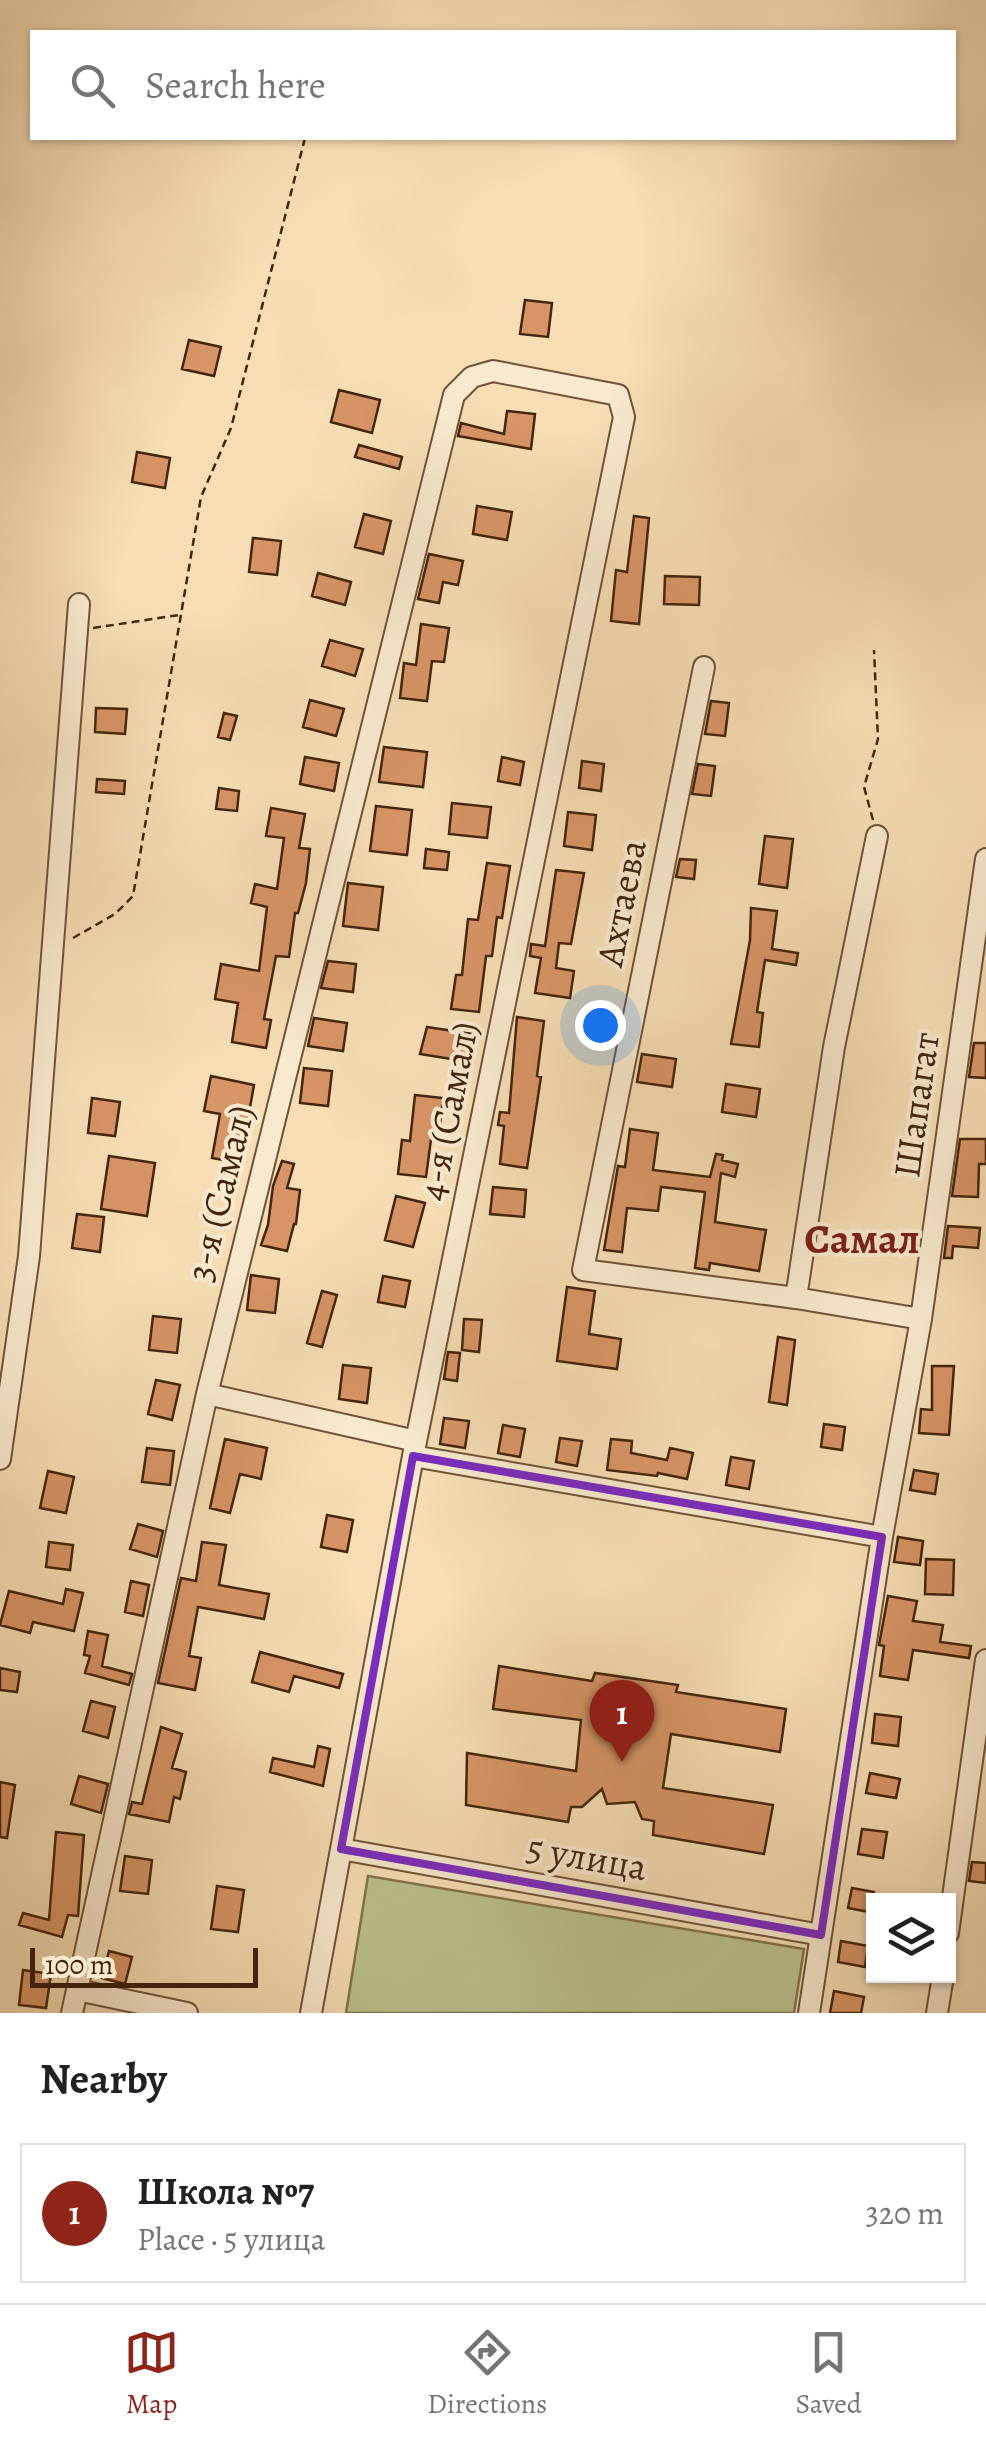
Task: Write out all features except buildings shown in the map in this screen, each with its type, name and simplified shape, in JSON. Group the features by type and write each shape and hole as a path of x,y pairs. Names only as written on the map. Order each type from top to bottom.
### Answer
{"street":[{"name":"4-я (Самал)","path":"310,2013 415,1449 624,418 618,395 493,372 472,377 454,394"},
{"name":"3-я (Самал)","path":"72,2013 207,1394 454,394"},
{"path":"0,1459 30,1256 79,604"},
{"name":"Ахтаева","path":"704,667 583,1270 796,1298"},
{"path":"877,836 834,1047 796,1298 921,1319"},
{"name":"Шапагат","path":"809,2013 882,1537 921,1319 986,860"},
{"path":"207,1394 415,1449 882,1537"},
{"path":"953,1893 986,1660"},
{"name":"5 улица","path":"341,1849 821,1935"},
{"path":"938,2013 941,1983"},
{"path":"78,1990 187,2013"}],"path":[{"path":"53,950 115,914 133,896 201,498 231,428 304,140"},
{"path":"77,631 181,615"},
{"path":"874,650 878,738 864,787 877,836"}],"highlighted area":[{"path":"413,1456 882,1537 821,1935 341,1849"}],"green space":[{"path":"368,1876 804,1949 794,2013 346,2013"}],"place":[{"name":"Школа №7","path":"622,1762"}],"district":[{"name":"Самал","path":"862,1238"}]}
